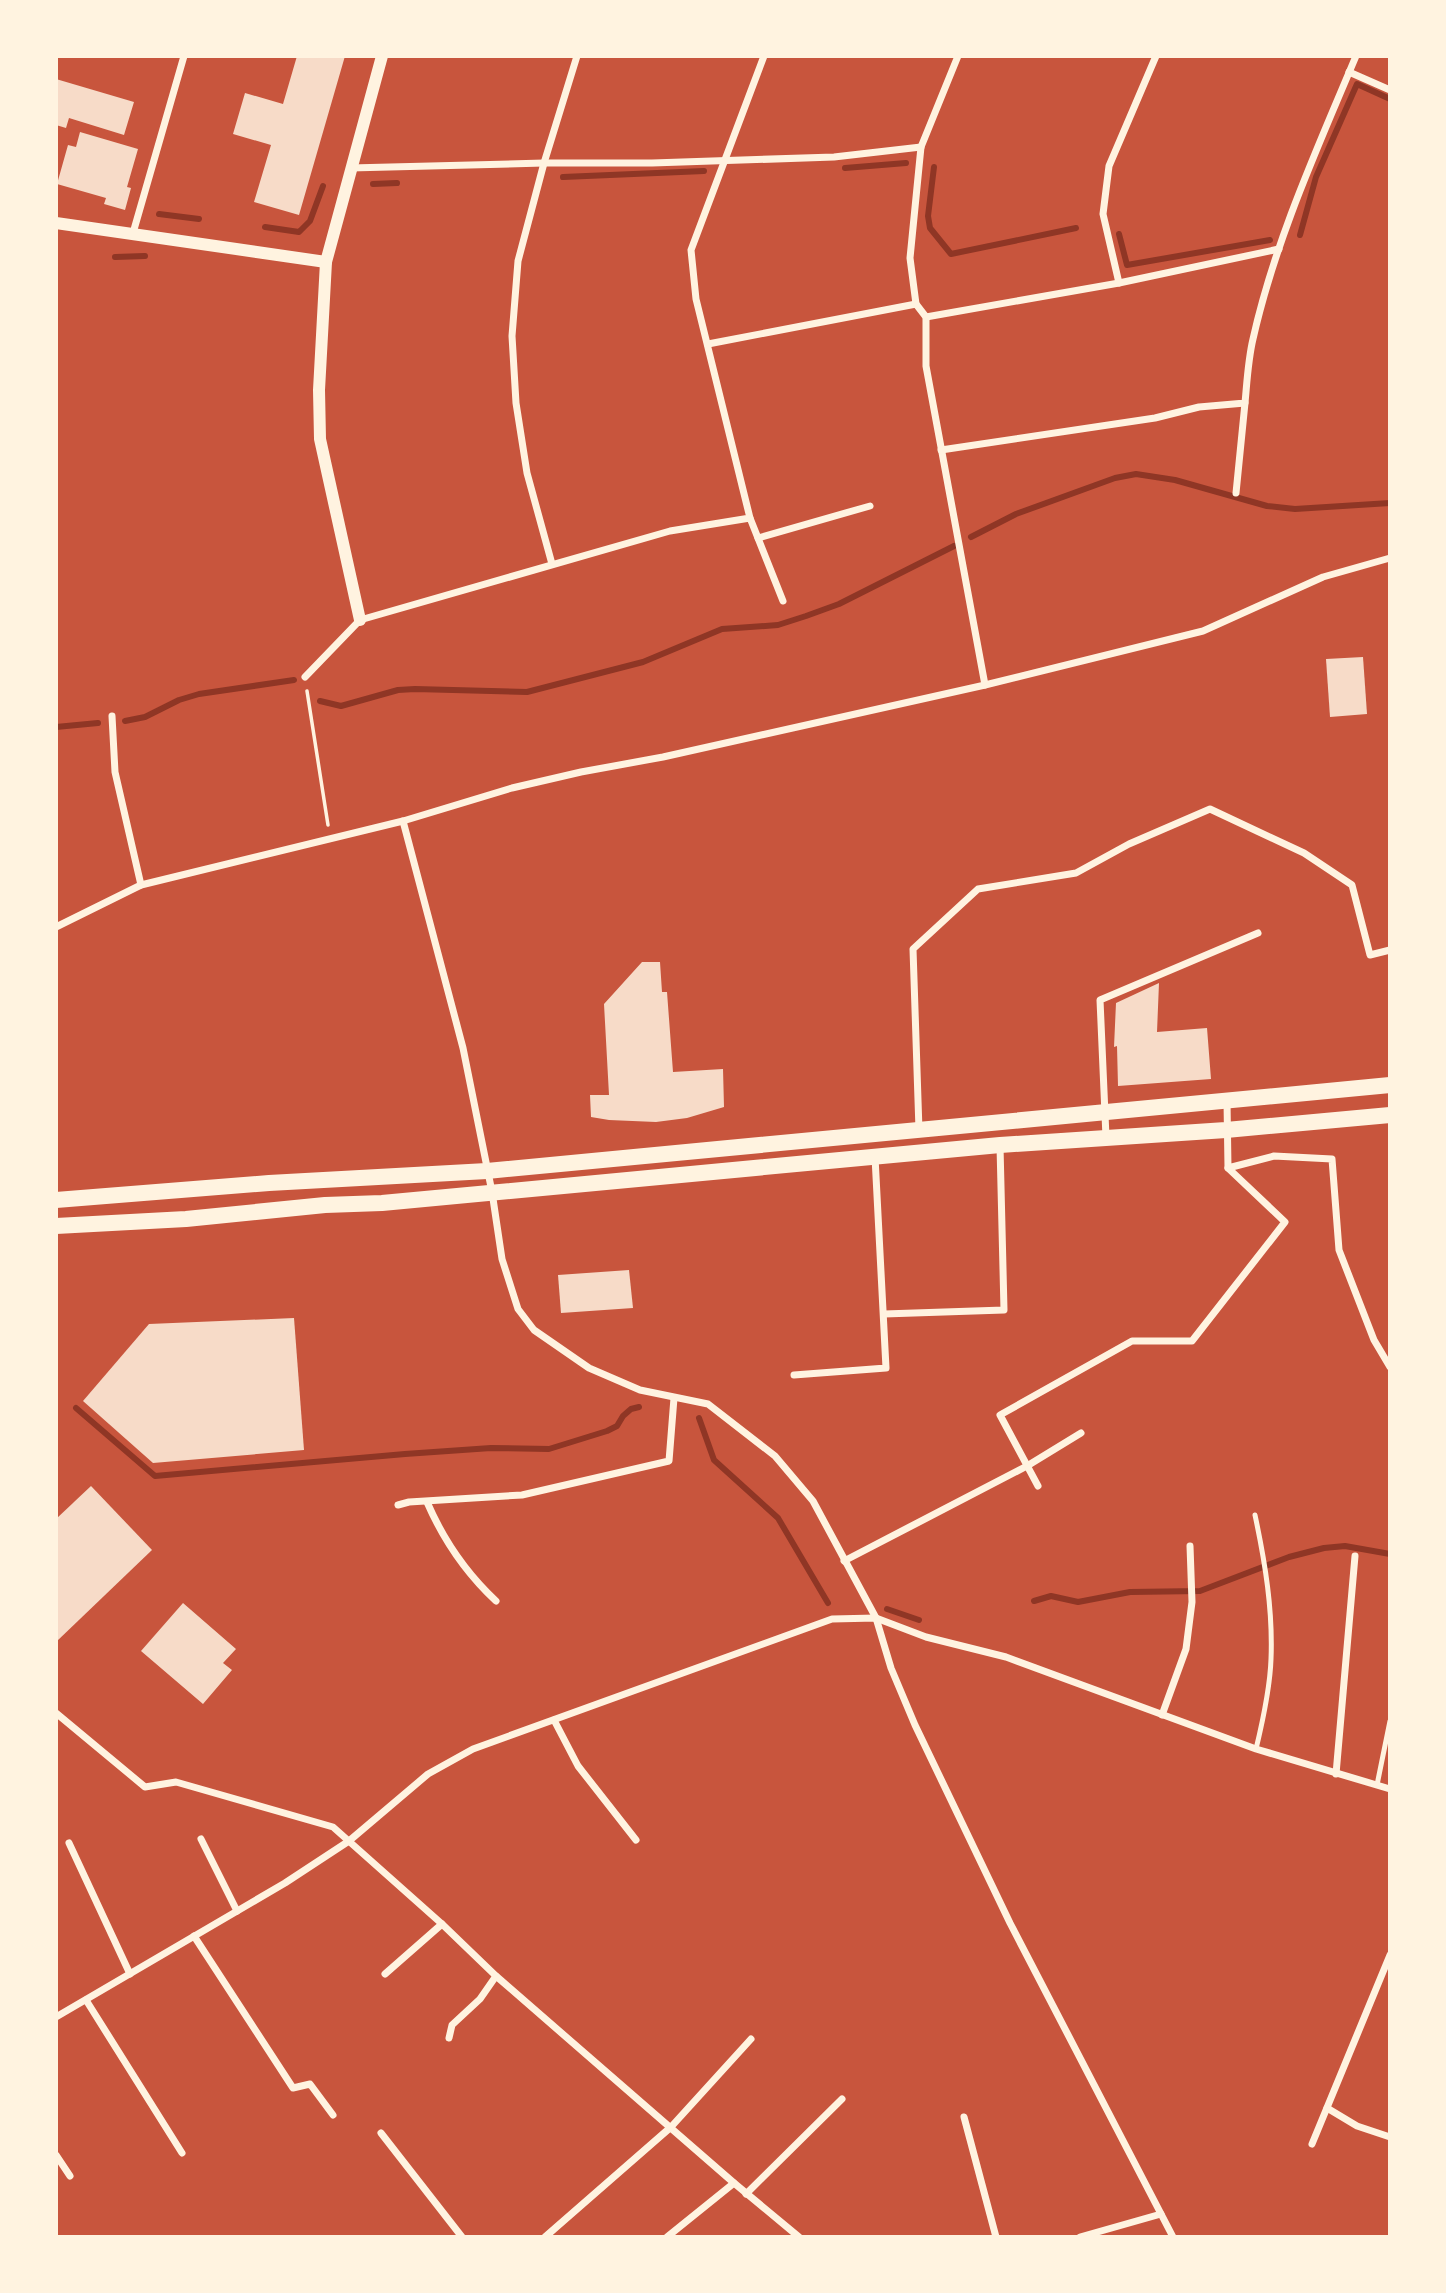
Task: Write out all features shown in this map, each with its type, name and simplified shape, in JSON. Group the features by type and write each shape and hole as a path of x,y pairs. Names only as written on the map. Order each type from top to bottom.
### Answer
{"main road":[{"path":"56,1200 269,1183 487,1171 1390,1085"},
{"path":"56,1226 186,1219 325,1205 382,1203 1000,1145 1226,1130 1390,1115"}],"street":[{"path":"133,233 184,56"},
{"path":"360,620 320,439 319,390 326,262 349,168 382,56"},
{"path":"552,564 527,473 516,403 512,336 518,261 544,163 578,56"},
{"path":"764,56 727,161 691,250 696,299 750,518 783,601"},
{"path":"958,56 921,147 911,258 916,304 926,317 926,366 985,685"},
{"path":"1119,283 1103,214 1109,166 1156,56"},
{"path":"1236,493 1252,341 1288,220 1356,56"},
{"path":"1349,72 1390,90"},
{"path":"349,168 727,161 834,157 921,147"},
{"path":"56,223 326,262"},
{"path":"926,317 1119,283 1279,249"},
{"path":"708,344 916,304"},
{"path":"941,450 1155,418 1199,407 1245,403"},
{"path":"758,538 870,506"},
{"path":"305,677 360,620 670,531 750,518"},
{"path":"56,927 141,884 403,821 512,788 985,685 1203,631 1323,577 1390,558"},
{"path":"112,716 115,772 141,884"},
{"path":"919,1131 913,949 978,890 1076,873 1129,844 1210,809 1304,853 1352,885 1370,955 1390,950"},
{"path":"403,821 463,1048 492,1192 502,1259 518,1310 534,1330 589,1368 640,1390 708,1404 775,1456 813,1501 876,1618 891,1668 915,1725 1010,1923 1173,2237"},
{"path":"1106,1138 1100,1000 1258,933"},
{"path":"1038,1486 1000,1415 1132,1341 1192,1341 1285,1222 1228,1168 1227,1101"},
{"path":"884,1314 1004,1310 1000,1145"},
{"path":"1228,1168 1273,1156 1332,1159 1339,1250 1374,1340 1390,1367"},
{"path":"794,1375 886,1368 875,1157"},
{"path":"398,1505 522,1495 669,1461 674,1398"},
{"path":"844,1561 1027,1466 1081,1433"},
{"path":"427,1502 439,1529 468,1572 495,1601"},
{"path":"1162,1715 1186,1649 1192,1602 1190,1546"},
{"path":"1336,1774 1355,1556"},
{"path":"56,2017 237,1911 349,1841 428,1774 473,1749 832,1619 876,1618 926,1637 1006,1657 1256,1749 1390,1789"},
{"path":"56,1713 145,1787 176,1782 333,1827 496,1976 799,2237"},
{"path":"554,1720 578,1766 636,1840"},
{"path":"201,1839 237,1911"},
{"path":"69,1843 130,1974"},
{"path":"385,1974 442,1924"},
{"path":"194,1936 293,2088 310,2084 332,2115"},
{"path":"1312,2144 1390,1955"},
{"path":"449,2038 452,2025 480,1999 496,1976"},
{"path":"86,2000 182,2153"},
{"path":"545,2237 671,2127 751,2039"},
{"path":"746,2194 842,2099"},
{"path":"1327,2108 1357,2126 1390,2137"},
{"path":"964,2117 996,2237"},
{"path":"381,2133 462,2237"},
{"path":"56,2155 70,2176"},
{"path":"667,2237 734,2183"},
{"path":"1080,2237 1161,2214"}],"lane":[{"path":"1255,1514 1265,1559 1271,1660 1256,1749"},
{"path":"1377,1785 1390,1721"}],"path":[{"path":"305,677 330,837"}],"building":[{"path":"297,56 345,56 299,215 254,202 271,145 233,134 245,93 283,104"},
{"path":"56,79 134,102 124,135 69,118 66,128 56,125"},
{"path":"80,132 138,149 127,187 131,188 125,210 104,204 106,198 57,184 68,145 76,147"},
{"path":"1363,657 1367,714 1330,717 1326,659"},
{"path":"642,962 660,962 662,992 667,992 673,1072 723,1069 724,1107 687,1118 656,1122 591,1117 590,1095 609,1095 604,1004"},
{"path":"1159,983 1157,1032 1207,1028 1211,1079 1118,1086 1117,1046 1114,1047 1116,1003"},
{"path":"629,1270 633,1308 561,1313 558,1275"},
{"path":"294,1318 304,1450 153,1463 83,1401 149,1324"},
{"path":"91,1486 152,1550 56,1642 56,1519"},
{"path":"183,1603 236,1649 223,1663 232,1670 203,1704 141,1651"}],"waterway":[{"path":"1300,235 1316,177 1357,84 1390,99"},
{"path":"845,168 906,163"},
{"path":"934,167 928,216 930,228 951,254 1076,228"},
{"path":"563,177 704,171"},
{"path":"373,184 397,183"},
{"path":"265,227 299,232 310,221 323,186"},
{"path":"159,214 199,219"},
{"path":"1119,234 1127,265 1270,240"},
{"path":"115,257 145,256"},
{"path":"971,537 1016,514 1115,478 1136,474 1175,480 1267,506 1295,509 1390,503"},
{"path":"320,701 341,706 398,690 415,689 527,692 643,662 722,629 778,625 806,616 839,604 954,546"},
{"path":"125,721 145,717 179,700 199,694 294,680"},
{"path":"56,727 98,723"},
{"path":"76,1408 155,1476 491,1448 549,1449 607,1431 617,1426 631,1409 639,1407"},
{"path":"699,1418 714,1460 778,1518 828,1603"},
{"path":"1034,1601 1051,1596 1078,1602 1130,1592 1200,1591 1289,1557 1324,1548 1345,1546 1390,1554"},
{"path":"887,1609 919,1620"}]}
